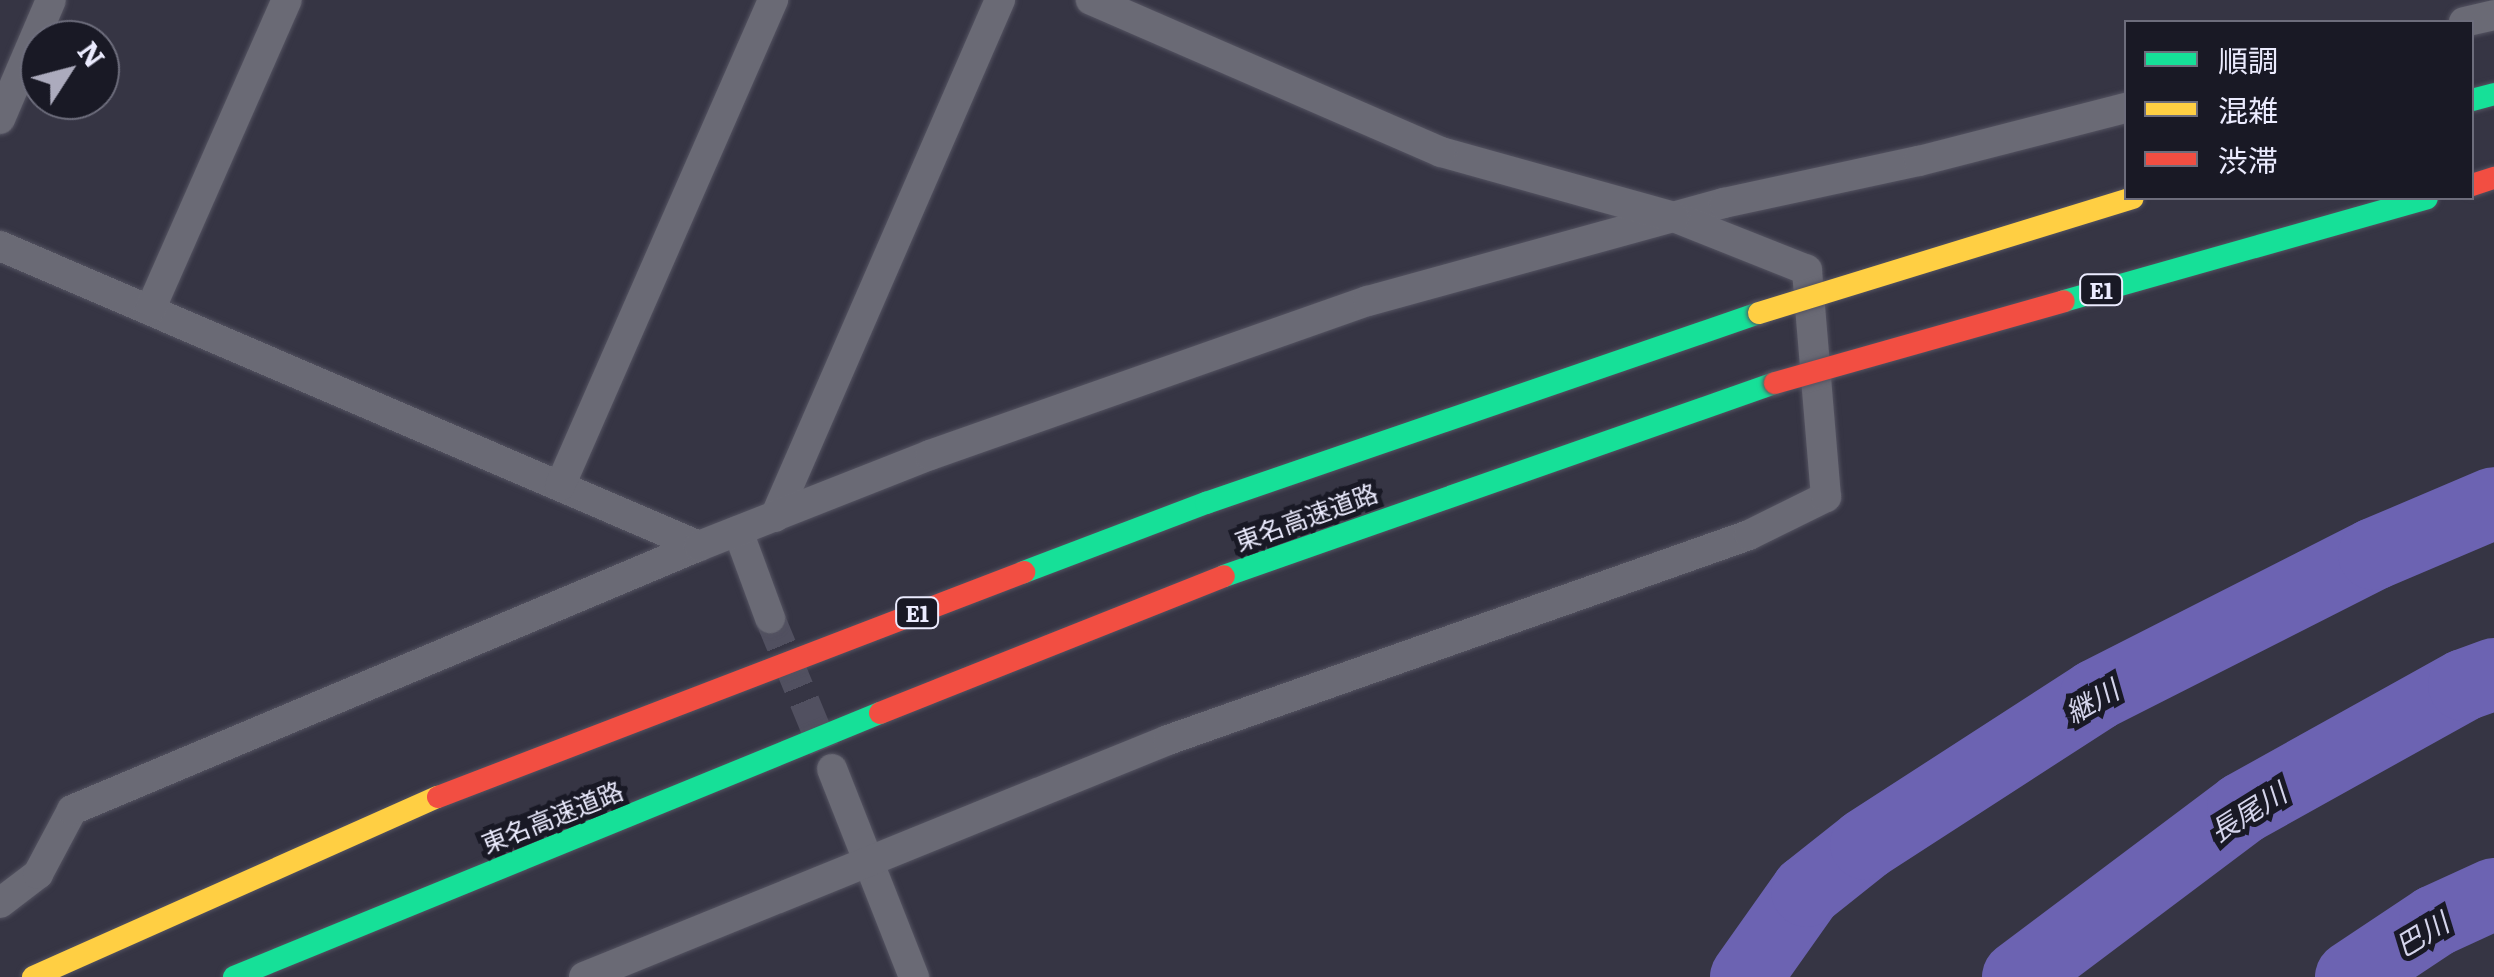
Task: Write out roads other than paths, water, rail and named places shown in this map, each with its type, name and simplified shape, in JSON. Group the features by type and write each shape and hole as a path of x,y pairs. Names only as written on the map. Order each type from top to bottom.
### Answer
{"highway":[{"name":"東名高速道路","path":"33,977 442,795 1206,502 1759,313 2126,200"},
{"name":"東名高速道路","path":"234,977 1153,601 1775,383 2420,200"}],"street":[{"path":"0,120 51,0"},
{"path":"150,310 287,0"},
{"path":"560,486 773,0"},
{"path":"775,516 1000,0"},
{"path":"584,977 1168,740 1750,535 1826,498 1807,270 1674,217 1441,152 1090,0"},
{"path":"0,903 38,874 72,810 700,546 948,449 1368,302 1674,217 2124,108"},
{"path":"0,246 700,546"},
{"path":"738,532 770,618"},
{"path":"832,769 914,977"},
{"path":"0,968 22,977"}],"waterway":[{"name":"継川","path":"1746,977 1807,891 1866,844 2096,695 2374,554 2494,503"},
{"name":"長尾川","path":"2018,977 2243,808 2464,685 2494,674"},
{"name":"巴川","path":"2351,977 2435,921 2494,894"}],"tunnel":[{"path":"770,618 824,749"}]}
